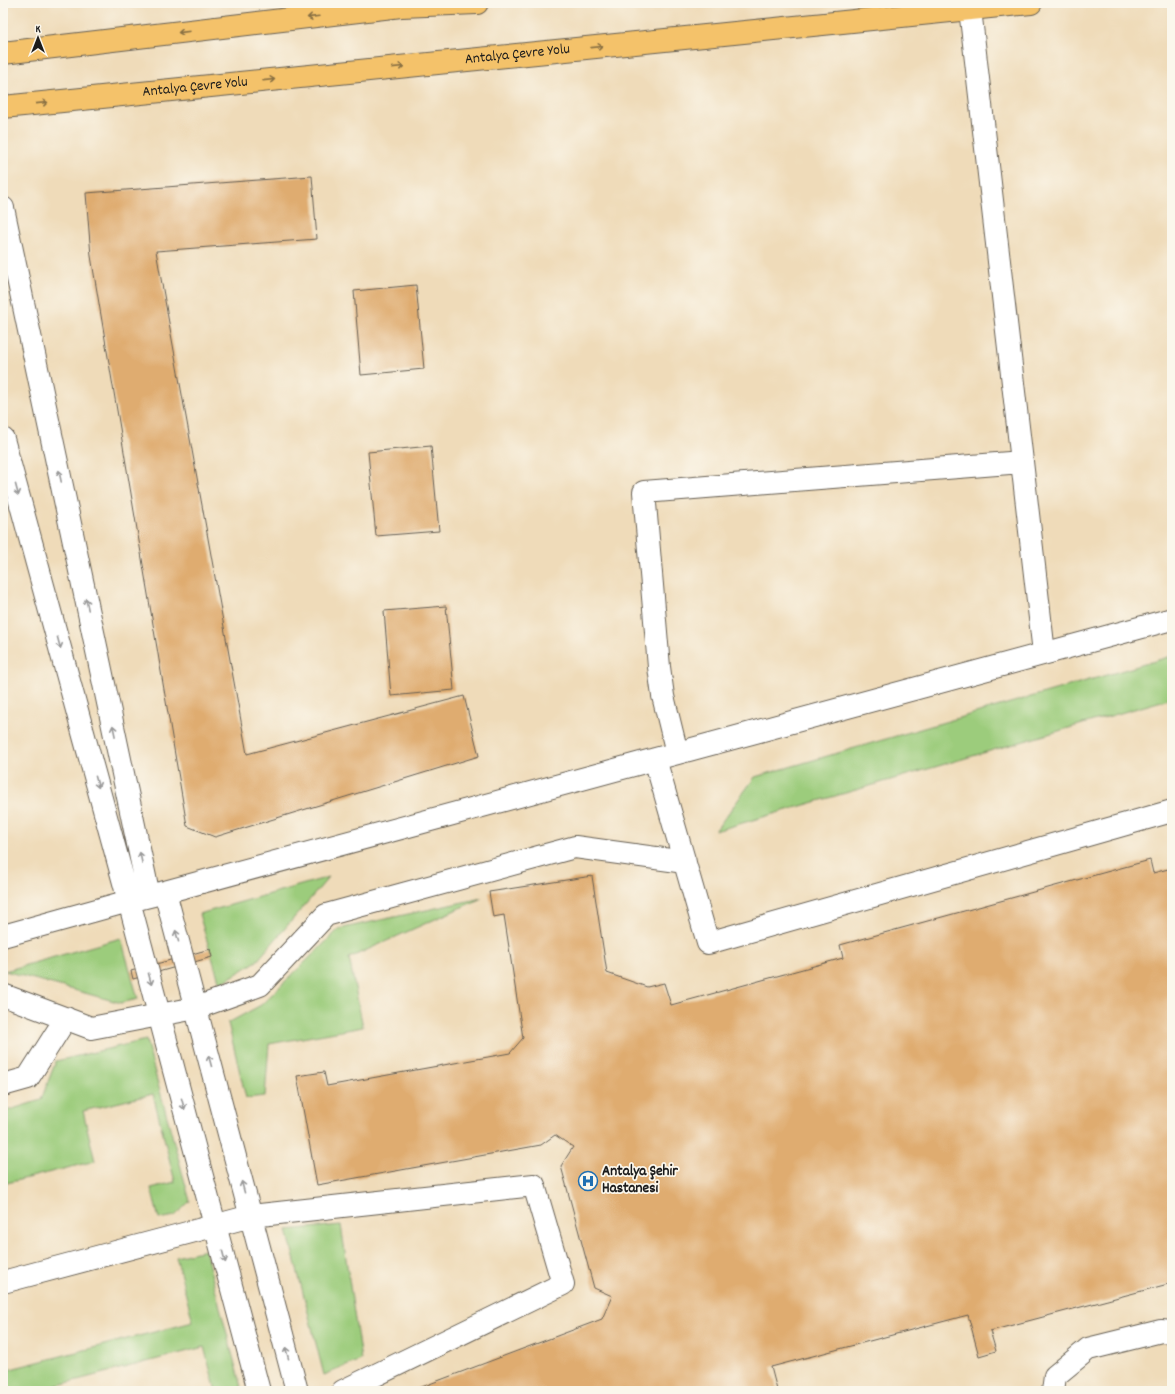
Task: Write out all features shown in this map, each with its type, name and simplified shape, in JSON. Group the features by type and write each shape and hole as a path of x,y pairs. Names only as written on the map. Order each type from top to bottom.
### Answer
{"main road":[{"path":"3,53 401,6 478,3"},
{"name":"Antalya Çevre Yolu","path":"3,107 1031,3"}],"street":[{"path":"970,9 1044,653"},
{"path":"3,208 148,896 159,1015 259,1391"},
{"path":"3,439 148,896 196,1008 297,1391"},
{"path":"677,753 663,696 659,667 644,492 1022,462"},
{"path":"3,936 1172,619"},
{"path":"655,759 708,943 1172,811"},
{"path":"3,996 92,1028 196,1008 260,985 326,915 575,848 685,862"},
{"path":"3,1086 28,1078 66,1018"},
{"path":"3,1282 251,1216 534,1185 563,1284 343,1391"},
{"path":"1053,1391 1056,1376 1088,1349 1161,1331 1172,1332"}],"green space":[{"path":"1172,656 1172,698 715,831 755,777"},
{"path":"329,877 257,961 220,984 199,914"},
{"path":"482,898 349,958 363,1027 269,1044 265,1096 246,1098 228,1023 261,1005 339,929"},
{"path":"121,938 138,999 121,1003 5,971"},
{"path":"146,1040 190,1201 175,1216 159,1219 151,1188 175,1182 153,1094 83,1111 95,1161 3,1184 3,1112 41,1100 56,1061"},
{"path":"341,1225 361,1360 324,1375 287,1230"},
{"path":"205,1250 242,1391 216,1391 204,1347 35,1391 3,1391 3,1371 193,1322 176,1257"}],"building":[{"path":"312,176 317,239 156,251 247,754 464,696 479,756 215,837 187,826 91,256 86,193"},
{"path":"416,285 424,369 361,375 354,291"},
{"path":"431,446 439,531 376,536 368,452"},
{"path":"446,606 454,690 391,696 384,611"},
{"path":"1150,860 1153,873 1172,868 1172,1283 990,1331 996,1351 979,1356 968,1315 771,1367 777,1390 773,1391 411,1391 602,1319 612,1296 594,1288 561,1166 573,1147 555,1135 541,1145 317,1185 297,1076 324,1072 327,1086 510,1053 523,1038 504,915 493,917 489,892 592,876 607,973 647,987 664,983 671,1005 843,958 840,945"},
{"path":"210,949 212,957 133,979 131,971"}],"place":[{"name":"Antalya Şehir Hastanesi","path":"588,1181"}]}
